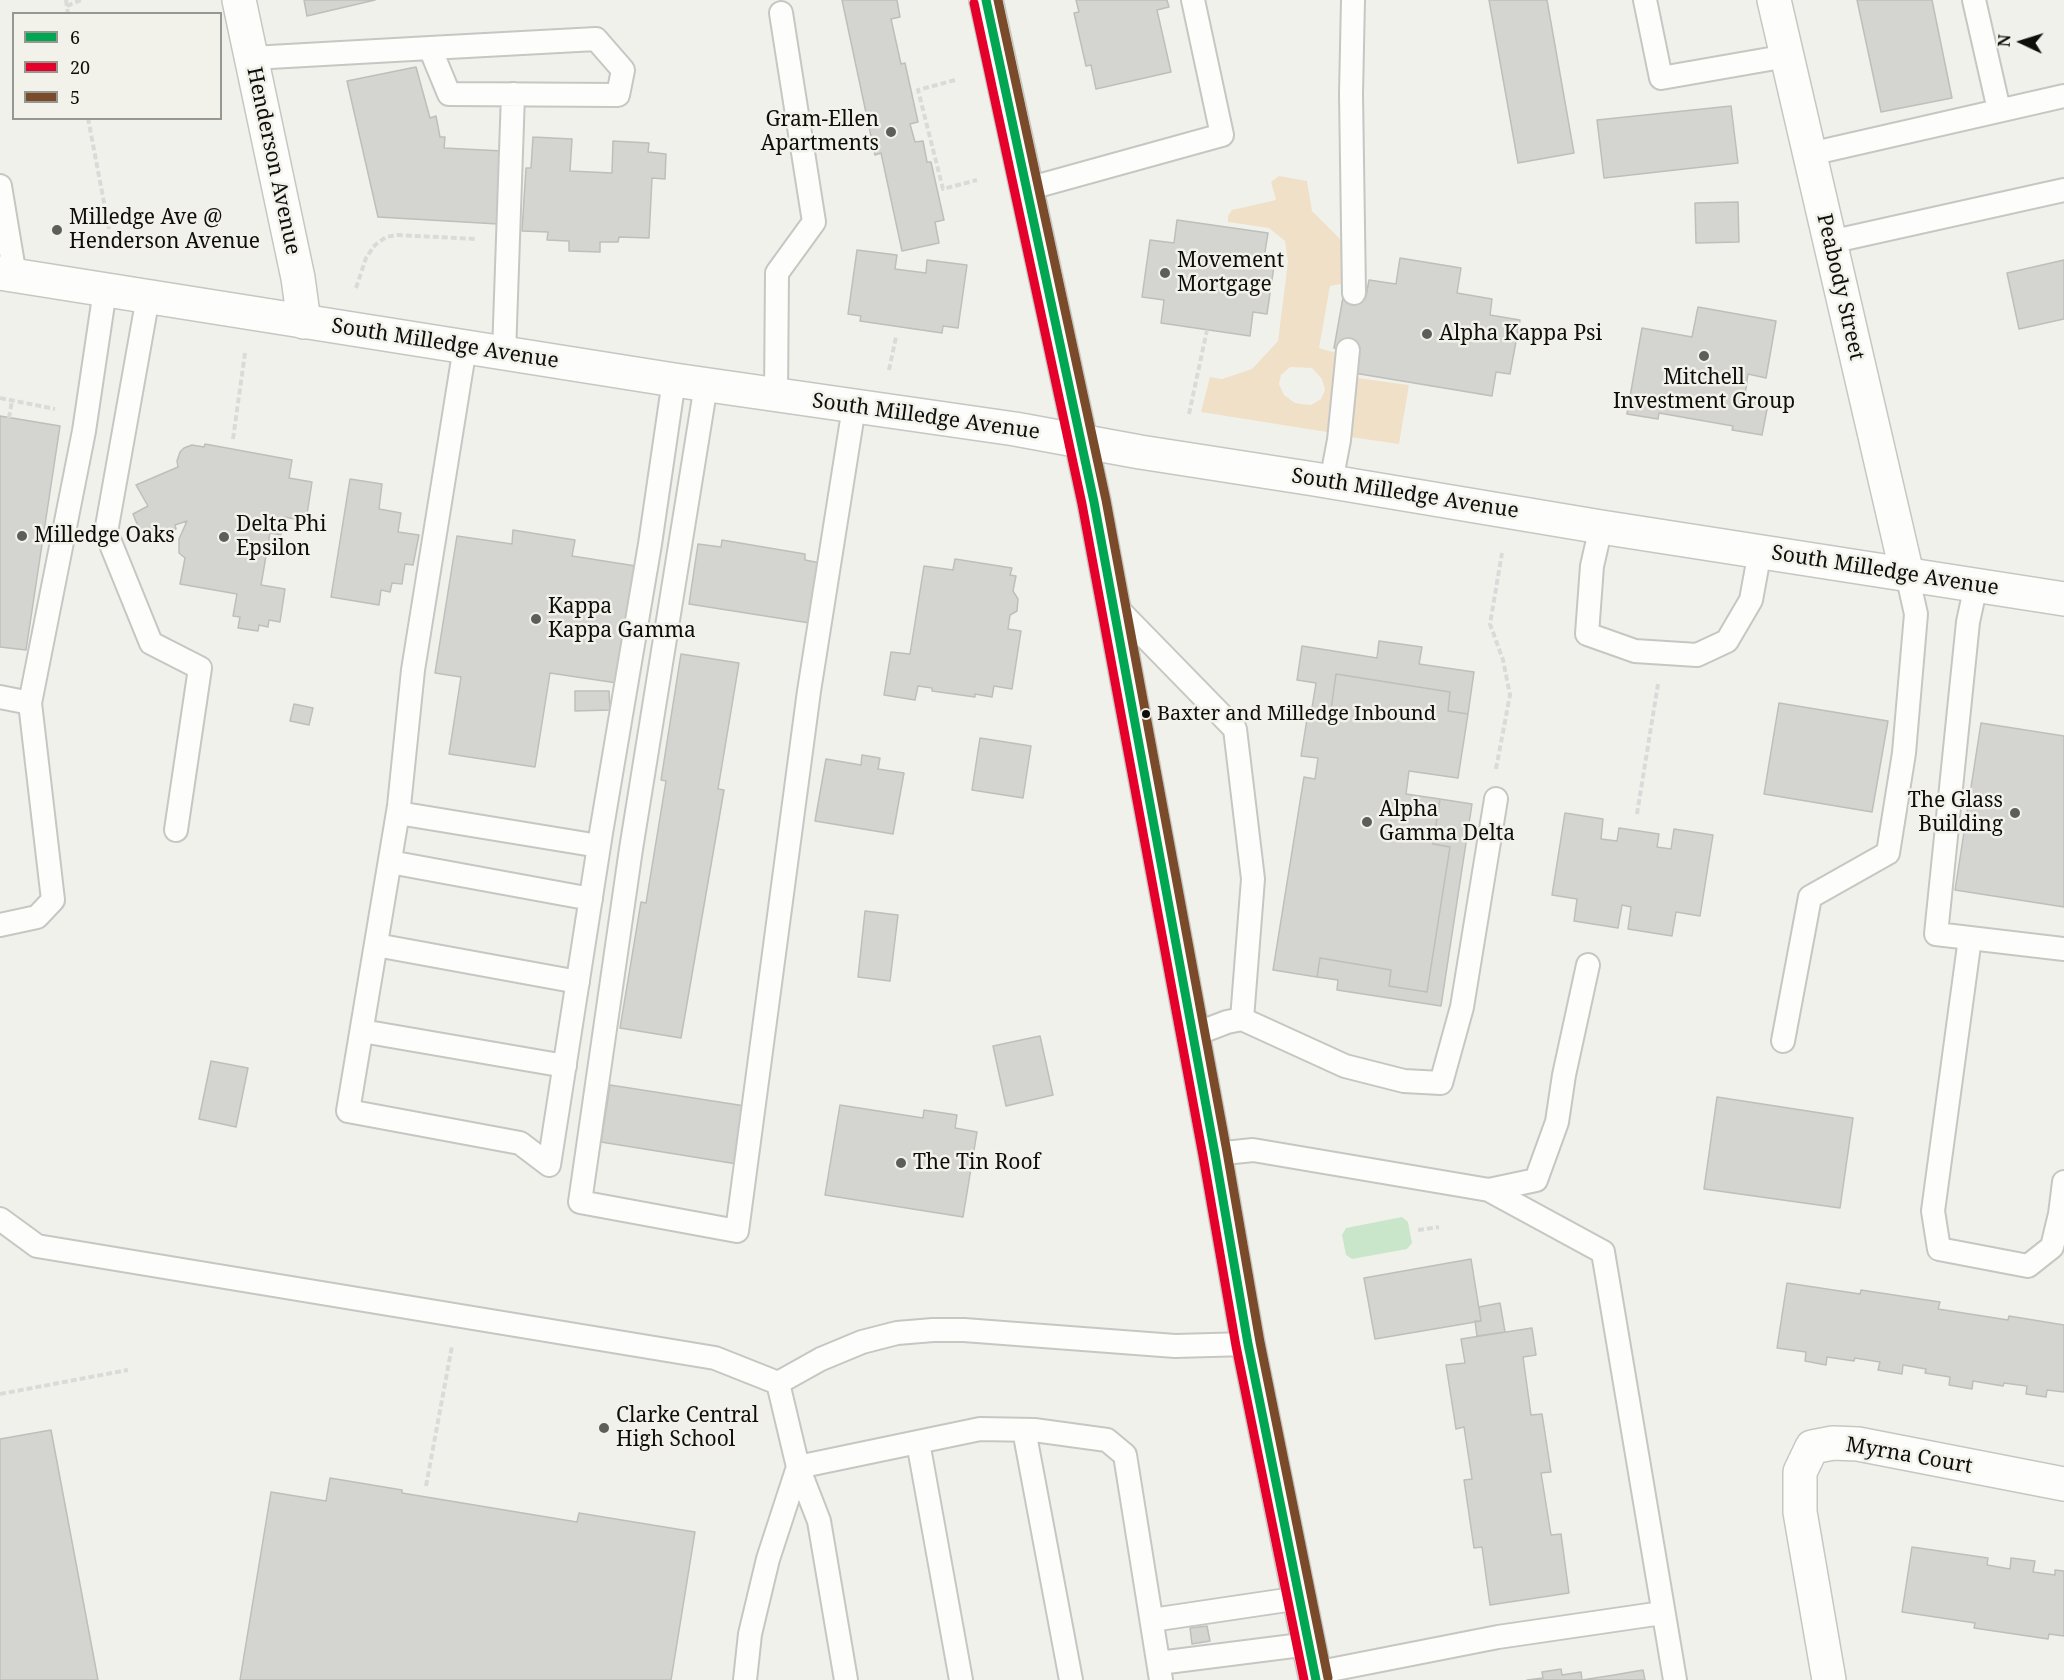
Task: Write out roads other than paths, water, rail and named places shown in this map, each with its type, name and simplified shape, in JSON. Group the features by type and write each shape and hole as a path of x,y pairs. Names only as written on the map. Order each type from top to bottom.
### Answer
{"main road":[{"name":"Henderson Avenue","path":"239,0 298,279 304,322"},
{"path":"986,0 1067,381 1082,441 1215,1154 1248,1344 1313,1665"},
{"name":"Peabody Street","path":"1774,0 1907,574"},
{"name":"South Milledge Avenue","path":"7,274 776,396 1015,429 1140,452 1601,527 2064,599"},
{"name":"Myrna Court","path":"1829,1680 1800,1512 1800,1472 1812,1447 1833,1443 1858,1444 2064,1484"}],"lane":[{"path":"1027,189 1222,135 1193,0"},
{"path":"1353,0 1351,94 1354,293"},
{"path":"1645,0 1660,78 1787,56"},
{"path":"1974,0 1999,110"},
{"path":"776,396 777,273 814,222 781,14"},
{"path":"252,58 430,48 596,39 623,70 618,95 449,94 430,48"},
{"path":"504,354 513,94"},
{"path":"1810,154 2064,96"},
{"path":"0,186 7,274"},
{"path":"1830,242 2064,190"},
{"path":"0,925 37,917 53,900 30,703 84,431 105,290"},
{"path":"148,297 106,532 151,643 200,668 176,830"},
{"path":"465,348 413,670 398,813 348,1111 520,1143 549,1165 599,846 650,544 674,380"},
{"path":"1331,482 1339,440 1348,350"},
{"path":"706,385 632,837 580,1202 737,1231 818,642 854,407"},
{"path":"1601,527 1592,566 1587,634 1635,651 1697,655 1727,641 1752,600 1760,552"},
{"path":"1783,1041 1810,897 1887,853 1904,753 1916,614 1907,574"},
{"path":"1976,585 1968,622 1936,934 2064,949"},
{"path":"1113,604 1235,729 1253,879 1242,1019"},
{"path":"0,697 30,703"},
{"path":"1193,1035 1227,1022 1242,1019 1345,1066 1404,1080 1441,1083 1462,1007 1496,799"},
{"path":"398,813 599,846"},
{"path":"390,862 591,899"},
{"path":"1970,938 1933,1211 1939,1249 2028,1266 2052,1247 2060,1214 2064,1182"},
{"path":"376,945 578,982"},
{"path":"1489,1190 1536,1180 1557,1122 1564,1075 1588,965"},
{"path":"362,1031 565,1066"},
{"path":"1215,1154 1253,1150 1489,1190 1603,1252 1675,1680"},
{"path":"0,1220 37,1246 715,1358 778,1383"},
{"path":"778,1383 821,1359 862,1342 897,1333 933,1330 964,1330 1175,1346 1248,1344"},
{"path":"778,1383 798,1467 819,1521 846,1680"},
{"path":"798,1467 980,1429 1024,1430 1107,1440 1125,1455 1160,1672 1313,1665 1662,1613"},
{"path":"1024,1430 1071,1680"},
{"path":"918,1442 961,1680"},
{"path":"745,1680 750,1634 766,1570 798,1467"},
{"path":"1152,1620 1300,1598"}],"place":[{"name":"Gram-Ellen Apartments","path":"891,132"},
{"name":"Milledge Ave @ Henderson Avenue","path":"57,230"},
{"name":"Movement Mortgage","path":"1165,273"},
{"name":"Alpha Kappa Psi","path":"1427,334"},
{"name":"Mitchell Investment Group","path":"1704,356"},
{"name":"Milledge Oaks","path":"22,536"},
{"name":"Delta Phi Epsilon","path":"224,537"},
{"name":"Kappa Kappa Gamma","path":"536,619"},
{"name":"Baxter and Milledge Inbound","path":"1146,714"},
{"name":"The Glass Building","path":"2015,813"},
{"name":"Alpha Gamma Delta","path":"1367,822"},
{"name":"The Tin Roof","path":"901,1163"},
{"name":"Clarke Central High School","path":"604,1428"}]}
